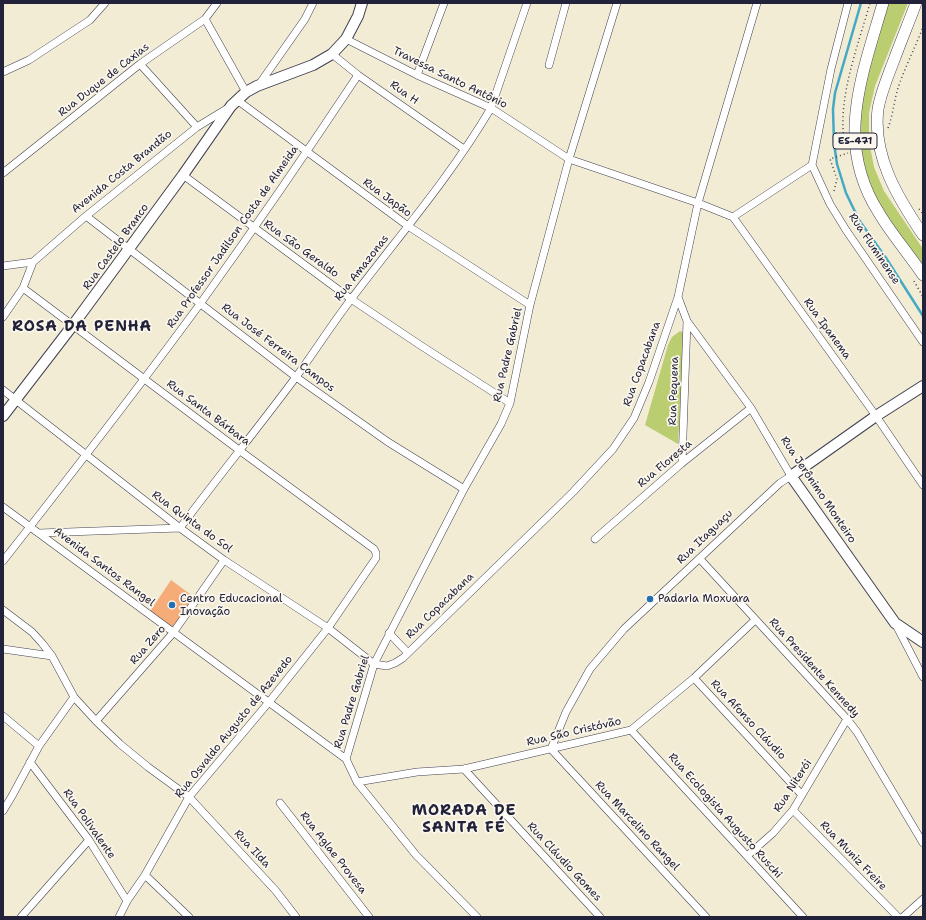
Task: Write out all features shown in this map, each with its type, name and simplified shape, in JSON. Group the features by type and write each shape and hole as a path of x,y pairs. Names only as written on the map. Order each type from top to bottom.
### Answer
{"main road":[{"name":"ES-471","path":"883,3 856,104 854,122 856,152 863,179 878,213 923,275"},
{"name":"ES-471","path":"916,3 883,90 878,108 878,121 880,148 891,182 898,197 923,236"}],"street":[{"path":"3,72 29,60 90,20 105,3"},
{"name":"Rua Duque de Caxias","path":"3,173 140,64 205,19 217,3"},
{"path":"257,86 305,19 312,3"},
{"path":"205,19 246,92 257,86 312,65 332,54 346,39 358,16 362,3"},
{"path":"417,75 444,3"},
{"name":"Rua Amazonas","path":"180,528 296,377 351,299 408,226 464,149 491,108 526,3"},
{"path":"549,65 566,3"},
{"name":"Rua Padre Gabriel","path":"346,759 374,664 464,489 501,424 510,403 530,305 569,159 617,3"},
{"name":"Rua Copacabana","path":"374,664 387,666 395,663 408,653 573,492 613,449 634,418 646,390 678,297 698,203 757,3"},
{"path":"698,203 733,217 812,165 831,69 848,3"},
{"name":"Travessa Santo Antônio","path":"346,39 417,75 491,108 569,159 698,203"},
{"name":"Rua H","path":"332,54 358,75 464,149"},
{"path":"140,64 197,127"},
{"name":"Rua Professor Jadilson Costa de Almeida","path":"3,561 86,455 200,303 307,152 358,75"},
{"name":"Rua Castelo Branco","path":"3,416 73,325 234,103 246,92"},
{"name":"Avenida Costa Brandão","path":"33,262 86,216 197,127 234,103"},
{"name":"Rua Japão","path":"234,103 307,152 408,226 530,305"},
{"name":"Rua Fluminense","path":"812,165 830,204 923,342"},
{"name":"Rua São Geraldo","path":"183,175 351,299 420,346 510,403"},
{"name":"Rua José Ferreira Campos","path":"86,216 296,377 388,442 464,489"},
{"name":"Rua Ipanema","path":"733,217 876,416 923,485"},
{"path":"3,266 33,262 23,288 3,317"},
{"name":"Rua Santa Bárbara","path":"23,288 374,549 376,558"},
{"name":"Rua Jerônimo Monteiro","path":"678,297 687,320 751,408 791,476 895,623 923,677"},
{"name":"Rua Pequena","path":"682,463 687,320"},
{"name":"Rua Itaguaçu","path":"551,749 566,712 590,669 624,629 700,560 780,483 876,416 923,386"},
{"name":"Rua Quinta do Sol","path":"3,390 180,528 224,560 328,628 374,664"},
{"name":"Rua Floresta","path":"595,539 682,463 751,408"},
{"name":"Avenida Santos Rangel","path":"3,507 346,759"},
{"path":"39,533 180,528"},
{"name":"Rua Osvaldo Augusto de Azevedo","path":"119,917 145,875 189,797 269,702 328,628 376,558"},
{"name":"Rua Zero","path":"96,721 173,633 224,560"},
{"name":"Rua Presidente Kennedy","path":"700,560 848,719 923,843"},
{"name":"Rua Ilda","path":"3,610 32,632 42,643 52,656 74,697 96,721 120,744 148,767 189,797 276,891 296,917"},
{"name":"Rua São Cristóvão","path":"358,782 417,772 464,769 631,730 694,678 755,620"},
{"path":"895,623 923,642"},
{"name":"Rua Copacabana","path":"389,633 408,653"},
{"path":"3,649 52,656"},
{"name":"Rua Afonso Cláudio","path":"694,678 802,795"},
{"path":"3,811 39,746 74,697"},
{"path":"3,716 39,746"},
{"name":"Rua Niterói","path":"747,856 773,833 793,810 848,719"},
{"name":"Rua Ecologista Augusto Ruschi","path":"631,730 803,917"},
{"name":"Rua Marcelino Rangel","path":"551,749 706,917"},
{"path":"346,759 358,782 416,855 477,917"},
{"name":"Rua Polivalente","path":"30,762 89,840 128,901"},
{"name":"Rua Cláudio Gomes","path":"464,769 600,917"},
{"name":"Rua Aglae Provesa","path":"280,803 369,917"},
{"name":"Rua Muniz Freire","path":"793,810 898,917"},
{"path":"21,917 89,840"},
{"path":"145,875 189,917"},
{"path":"903,917 923,899"}],"path":[{"path":"886,133 891,120 897,90 906,63 923,27"},
{"path":"830,204 837,179 830,159 843,155"},
{"path":"918,209 923,214"}],"green space":[{"path":"886,3 908,3 875,86 869,113 869,141 874,167 884,191 923,249 923,268 882,208 869,184 861,159 858,115"},
{"path":"680,331 684,333 678,444 645,425 668,345 672,337"}],"building":[{"name":"Centro Educacional Inovação","path":"171,580 194,597 172,629 149,613"}],"waterway":[{"path":"861,3 835,93 833,109 834,143 837,164 846,193 859,220 886,258 923,316"}],"place":[{"name":"Padaria Moxuara","path":"650,599"},
{"name":"Centro Educacional Inovação","path":"172,605"}],"district":[{"name":"ROSA DA PENHA","path":"82,327"},
{"name":"MORADA DE SANTA FÉ","path":"464,820"}]}
